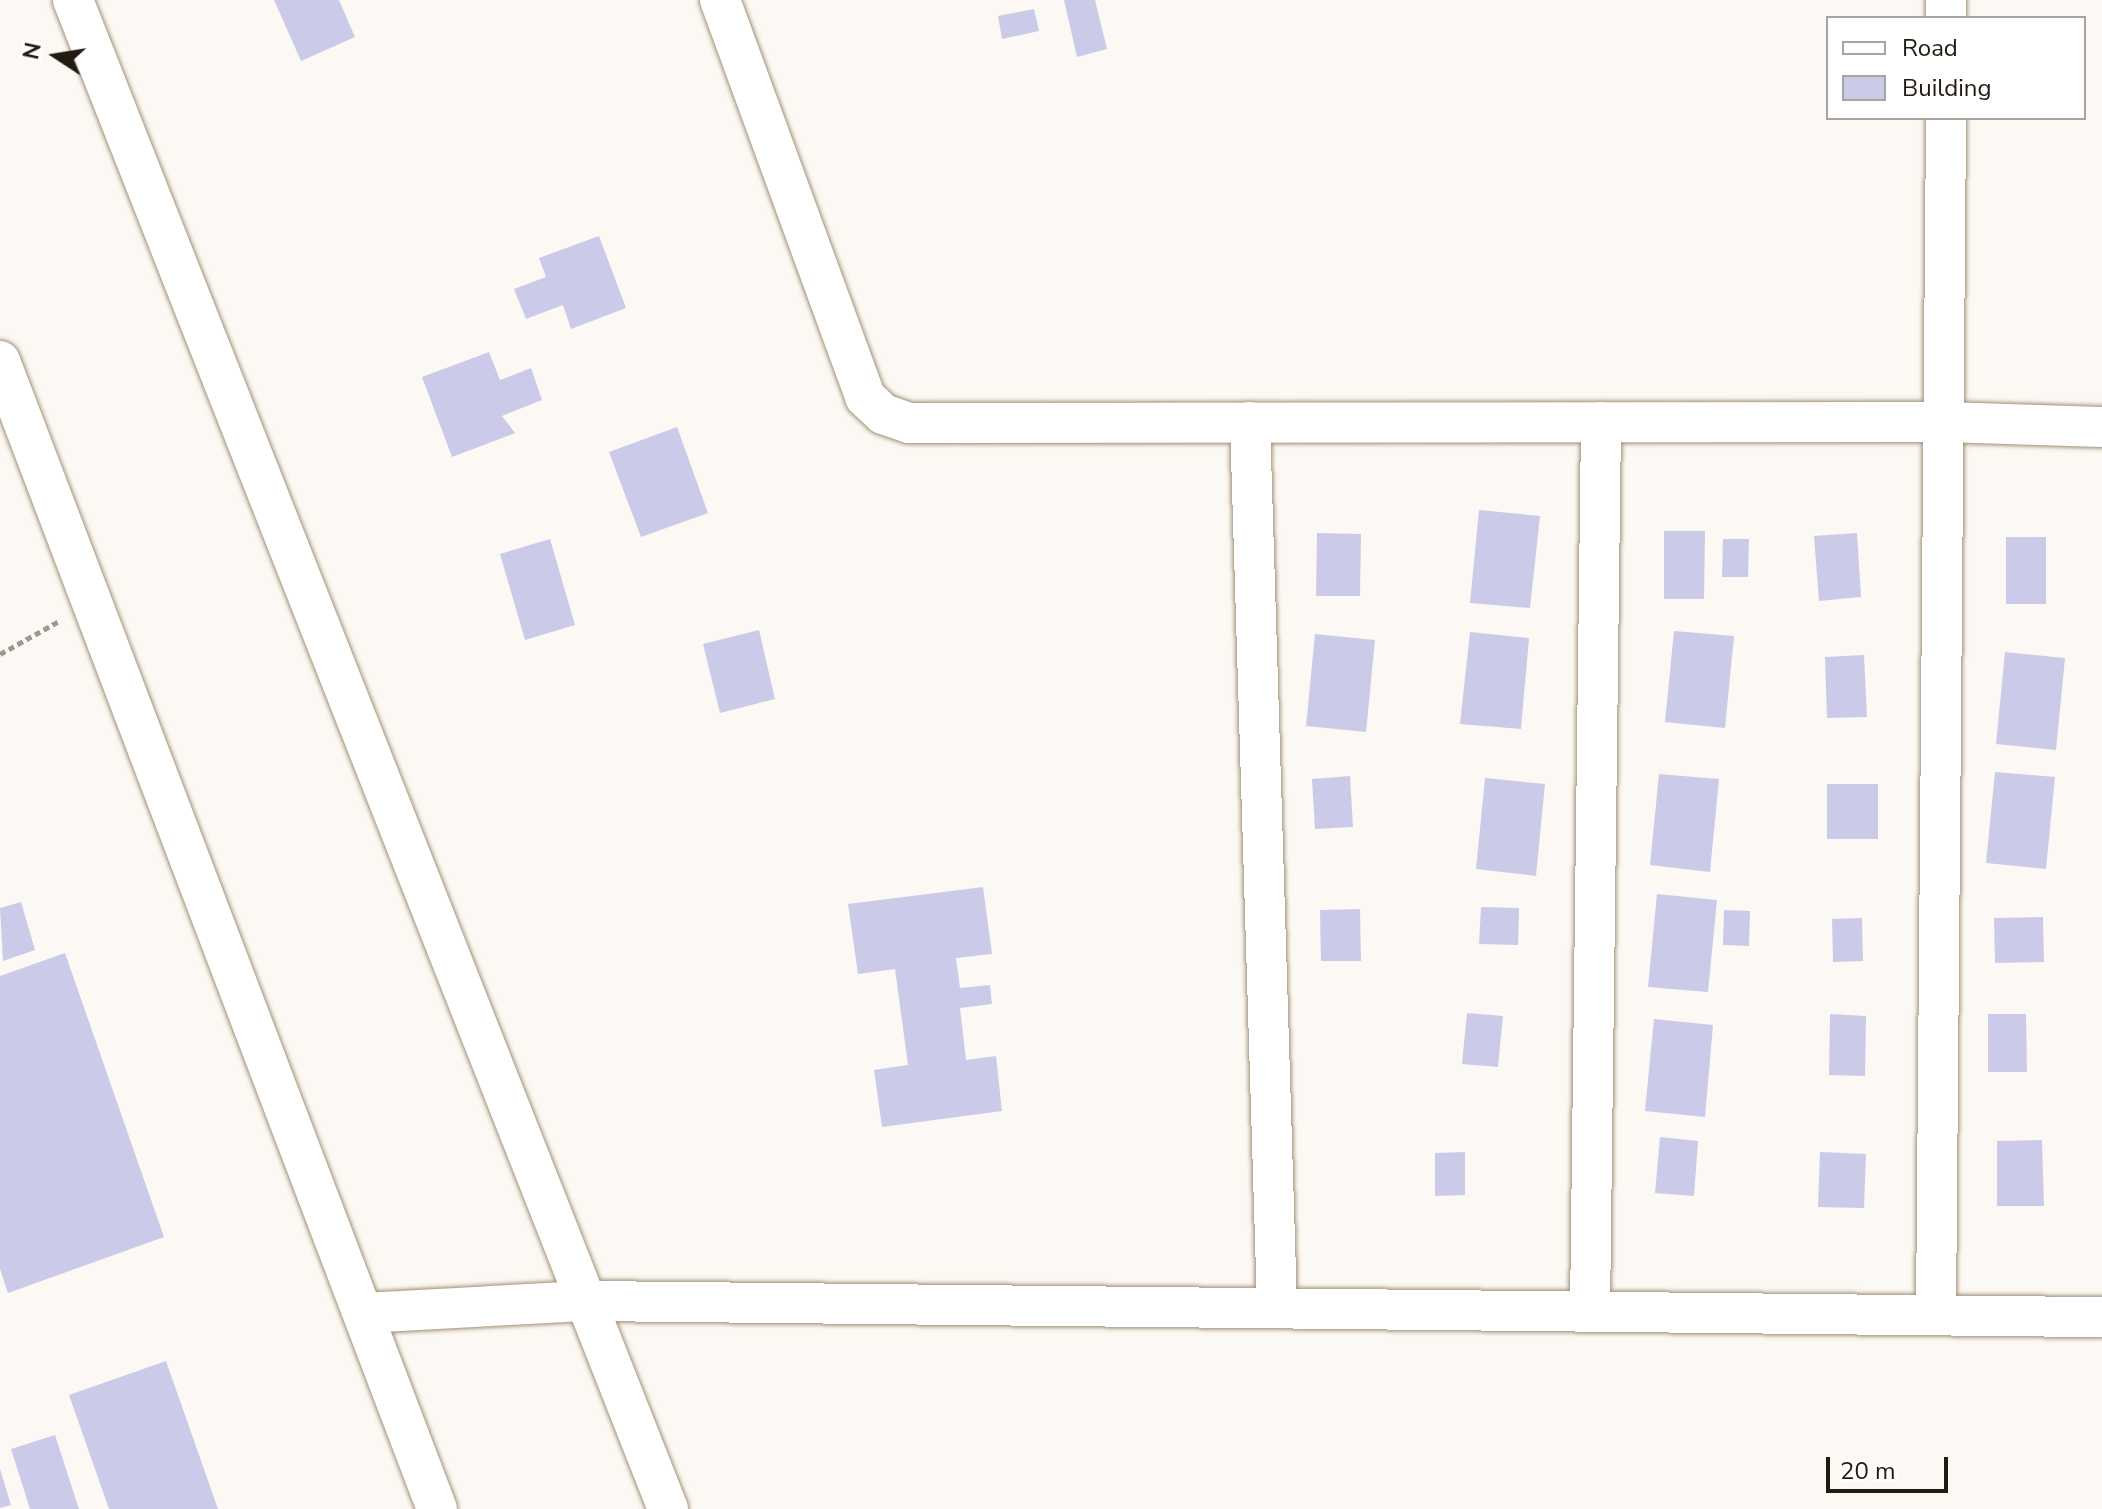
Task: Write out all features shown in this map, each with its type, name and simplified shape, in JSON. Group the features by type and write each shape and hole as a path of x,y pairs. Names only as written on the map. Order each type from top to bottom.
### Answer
{"street":[{"path":"73,0 668,1509"},
{"path":"720,0 865,397 883,414 909,423 1944,422 2102,427"},
{"path":"1936,1315 1946,120"},
{"path":"0,361 437,1509"},
{"path":"1250,422 1277,1308"},
{"path":"1590,1311 1601,422"},
{"path":"363,1313 588,1301 2102,1317"}],"path":[{"path":"0,654 92,602"}],"building":[{"path":"274,0 339,0 355,37 301,61"},
{"path":"1064,0 1095,0 1107,49 1077,57"},
{"path":"1034,9 1039,31 1002,39 998,16"},
{"path":"599,236 626,308 571,329 563,305 526,319 514,289 546,277 539,258"},
{"path":"489,352 500,380 531,368 542,400 502,416 515,433 452,457 422,377"},
{"path":"677,427 708,513 641,537 609,452"},
{"path":"1479,510 1540,516 1530,608 1470,603"},
{"path":"1664,531 1705,531 1704,599 1664,599"},
{"path":"1317,533 1361,534 1360,596 1316,596"},
{"path":"1857,533 1861,597 1819,601 1814,536"},
{"path":"2006,537 2046,537 2046,604 2006,604"},
{"path":"550,539 575,625 525,640 500,554"},
{"path":"1723,539 1749,539 1748,577 1722,577"},
{"path":"759,630 775,699 720,713 703,644"},
{"path":"1674,631 1734,636 1725,728 1665,722"},
{"path":"1470,632 1529,638 1521,729 1460,724"},
{"path":"1315,634 1375,640 1366,732 1306,726"},
{"path":"2005,652 2065,658 2056,750 1996,744"},
{"path":"1864,655 1867,717 1827,718 1825,657"},
{"path":"1995,772 2055,777 2046,869 1986,863"},
{"path":"1659,774 1719,779 1710,872 1650,865"},
{"path":"1350,776 1353,827 1315,829 1312,779"},
{"path":"1485,778 1545,784 1536,876 1476,869"},
{"path":"1827,784 1878,784 1878,839 1827,839"},
{"path":"983,887 992,954 956,958 960,988 990,985 992,1004 960,1008 966,1060 996,1056 1002,1111 882,1127 874,1070 908,1065 895,969 858,974 848,904"},
{"path":"1657,894 1717,900 1708,992 1648,987"},
{"path":"21,902 35,950 3,961 0,908"},
{"path":"1481,907 1519,908 1518,945 1479,944"},
{"path":"1360,909 1361,961 1321,961 1320,910"},
{"path":"1724,910 1750,911 1749,946 1723,945"},
{"path":"2043,917 2044,962 1995,963 1994,918"},
{"path":"1862,918 1863,961 1833,962 1832,919"},
{"path":"65,953 164,1237 8,1293 0,1269 0,976"},
{"path":"1467,1013 1503,1016 1498,1067 1462,1064"},
{"path":"1830,1014 1866,1016 1865,1076 1829,1075"},
{"path":"1988,1014 2026,1014 2027,1072 1988,1072"},
{"path":"1654,1019 1713,1025 1705,1117 1645,1111"},
{"path":"1660,1137 1698,1141 1694,1196 1655,1193"},
{"path":"2042,1140 2044,1206 1997,1206 1997,1141"},
{"path":"1465,1152 1465,1195 1435,1196 1435,1153"},
{"path":"1820,1152 1866,1154 1864,1208 1818,1207"},
{"path":"166,1361 218,1509 109,1509 69,1395"},
{"path":"55,1435 79,1509 30,1509 11,1449"},
{"path":"0,1469 11,1505 0,1508"}]}
